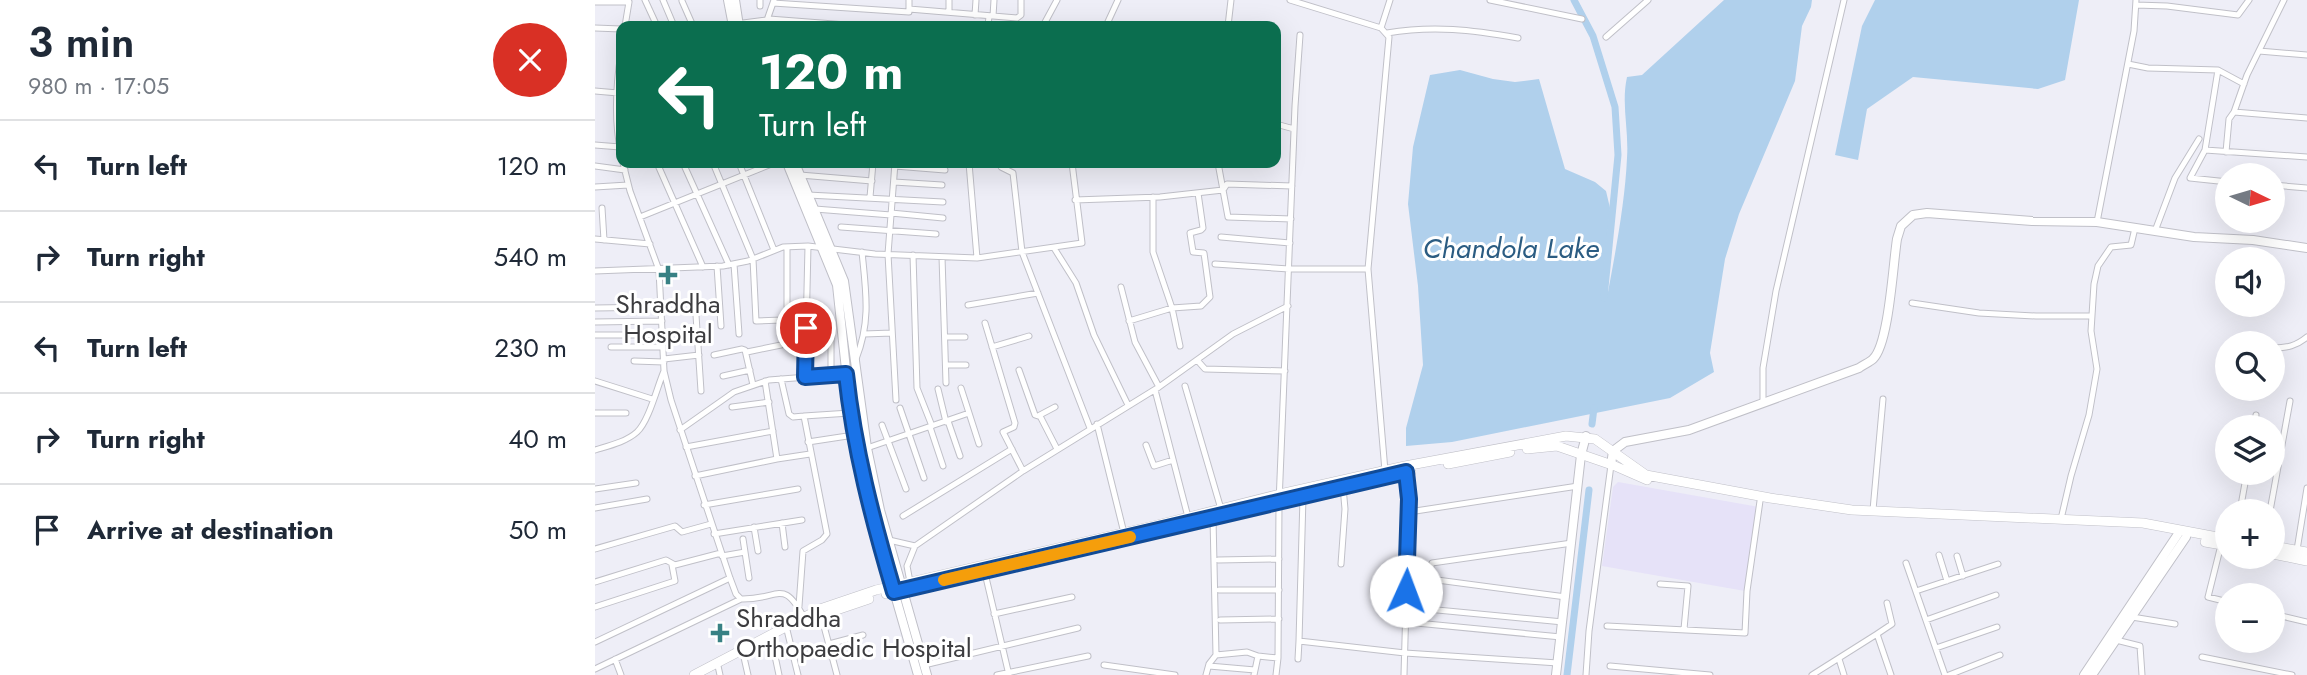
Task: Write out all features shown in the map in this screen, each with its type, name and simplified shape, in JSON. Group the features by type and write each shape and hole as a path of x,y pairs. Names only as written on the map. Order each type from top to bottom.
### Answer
{"main road":[{"path":"1124,535 1221,509 1566,436 1586,436 1613,450 1646,475 1770,498 1852,510 2142,528 2215,541"},
{"path":"701,675 719,670 743,653 820,609 983,567 1213,518 1279,498 1303,497 1386,474 1533,448 1557,446 1645,480 1852,515 2061,521"},
{"path":"2285,556 2307,561"},
{"path":"694,675 805,619 910,582 983,567"}],"street":[{"path":"645,0 655,21"},
{"path":"663,0 672,21"},
{"path":"728,0 735,21"},
{"path":"735,0 736,21"},
{"path":"908,21 909,0"},
{"path":"949,0 949,12"},
{"path":"975,15 976,0"},
{"path":"990,21 994,0"},
{"path":"769,19 773,1 1016,18 1021,15 1021,0"},
{"path":"1046,21 1057,0"},
{"path":"1228,21 1230,0"},
{"path":"1290,0 1381,28 1387,33 1389,43 1367,269 1386,474"},
{"path":"1381,28 1390,0"},
{"path":"1490,0 1582,19"},
{"path":"1606,37 1648,0"},
{"path":"1763,403 1763,368 1776,291 1844,0"},
{"path":"2097,222 2134,31 2136,2 2238,15 2249,0"},
{"path":"2226,152 2229,120 2284,0"},
{"path":"595,2 629,1 625,21"},
{"path":"683,1 691,21"},
{"path":"1108,21 1116,1"},
{"path":"756,21 795,21"},
{"path":"595,28 616,28"},
{"path":"1387,33 1412,29 1464,29 1518,38"},
{"path":"1276,675 1279,498 1300,36"},
{"path":"2259,51 2307,55"},
{"path":"2128,64 2148,68 2218,70 2244,84"},
{"path":"2215,181 2190,178 2205,150 2218,70"},
{"path":"595,91 616,93"},
{"path":"2234,112 2307,118"},
{"path":"1281,125 1294,129"},
{"path":"2155,231 2175,178 2199,139"},
{"path":"595,145 616,149"},
{"path":"2205,150 2307,156"},
{"path":"595,166 625,170 659,270 664,371 704,505 730,578 741,599"},
{"path":"659,168 703,267"},
{"path":"686,168 732,264 740,334"},
{"path":"715,168 753,259 756,321 782,320"},
{"path":"741,168 774,250"},
{"path":"640,217 760,168"},
{"path":"789,168 844,281 867,447 918,675"},
{"path":"797,168 815,209 837,285 850,413 871,511 927,675"},
{"path":"870,197 873,168"},
{"path":"895,168 888,254 896,400"},
{"path":"925,168 945,170"},
{"path":"969,168 977,258"},
{"path":"1003,168 1013,173 1022,252 1090,428"},
{"path":"595,271 717,266 753,259 787,247 808,246 888,254 977,258 1082,243 1072,168"},
{"path":"1219,168 1228,217 1291,219"},
{"path":"800,176 872,181"},
{"path":"894,182 942,185"},
{"path":"1075,200 1198,193 1223,190 1227,184 1292,186"},
{"path":"595,187 628,185"},
{"path":"2285,186 2307,188"},
{"path":"1129,321 1172,308 1201,306 1210,297 1205,253 1193,253 1189,233 1203,228 1198,193"},
{"path":"808,195 943,202"},
{"path":"1153,197 1153,252 1172,308 1180,346"},
{"path":"602,208 604,240"},
{"path":"815,209 943,218"},
{"path":"1586,675 1589,631 1613,450 1625,442 1689,429 1763,403 1859,368 1874,358 1883,344 1897,239 1901,226 1913,215 1948,213 2032,221 2097,222 2307,248"},
{"path":"841,227 936,234"},
{"path":"2061,521 2089,415 2097,369 2091,316 2098,265 2111,247 2131,245 2135,228"},
{"path":"1221,237 1290,243"},
{"path":"595,239 650,244"},
{"path":"805,377 808,246"},
{"path":"787,247 787,306"},
{"path":"1054,248 1076,283 1094,335 1128,405"},
{"path":"855,362 865,334 867,314 862,252"},
{"path":"913,255 916,388 943,466"},
{"path":"942,257 946,383"},
{"path":"1215,264 1289,269 1367,269"},
{"path":"717,266 721,326"},
{"path":"1121,287 1135,342 1157,388 1188,517"},
{"path":"968,305 1038,293"},
{"path":"695,300 701,391"},
{"path":"1912,303 1979,313 2091,316"},
{"path":"910,582 907,566 915,546 1023,471 1157,388 1233,334 1288,306"},
{"path":"595,307 661,307"},
{"path":"595,322 662,321"},
{"path":"985,323 1015,423 1014,427 1003,432 1023,471"},
{"path":"831,330 831,376"},
{"path":"865,334 892,333"},
{"path":"595,335 663,335"},
{"path":"992,347 1029,336"},
{"path":"945,337 965,337"},
{"path":"2285,348 2307,337"},
{"path":"714,355 781,345"},
{"path":"611,347 663,347"},
{"path":"747,352 753,385"},
{"path":"634,361 699,355"},
{"path":"1197,360 1205,369 1285,371"},
{"path":"946,365 966,365"},
{"path":"723,376 750,370"},
{"path":"1019,370 1035,415 1055,407"},
{"path":"595,450 635,434 643,424 664,371"},
{"path":"680,430 734,392 753,385 781,379 846,374"},
{"path":"781,379 789,414 793,417 850,413"},
{"path":"595,381 652,399"},
{"path":"765,381 777,460"},
{"path":"1185,386 1221,509"},
{"path":"961,388 979,444"},
{"path":"938,389 961,456"},
{"path":"1873,510 1884,398"},
{"path":"2272,499 2290,401"},
{"path":"732,407 769,402"},
{"path":"900,408 924,478"},
{"path":"595,413 626,413"},
{"path":"867,447 969,413"},
{"path":"1040,415 1057,450"},
{"path":"799,608 803,551 823,540 827,534 804,416"},
{"path":"1097,424 1124,535"},
{"path":"882,425 906,489"},
{"path":"686,447 773,431"},
{"path":"808,442 854,435"},
{"path":"1556,675 1581,455 1586,436"},
{"path":"1146,445 1154,466 1173,460"},
{"path":"903,516 1012,449"},
{"path":"695,476 810,454"},
{"path":"1404,675 1409,512 1406,472"},
{"path":"595,489 636,483"},
{"path":"1409,512 1578,486"},
{"path":"1341,564 1345,509 1343,487"},
{"path":"2302,551 2307,488"},
{"path":"704,505 799,489"},
{"path":"1299,659 1303,497"},
{"path":"595,508 647,499"},
{"path":"1607,626 1745,633 1747,591 1760,501"},
{"path":"1206,675 1216,654 1213,518"},
{"path":"714,534 802,520"},
{"path":"782,523 785,547"},
{"path":"595,550 675,526 682,532 711,524"},
{"path":"754,527 758,551"},
{"path":"2092,675 2132,617 2183,534"},
{"path":"2084,675 2183,534"},
{"path":"743,539 749,578"},
{"path":"889,540 915,546"},
{"path":"1427,579 1432,564 1572,543"},
{"path":"672,565 745,552"},
{"path":"1939,555 1947,581"},
{"path":"1957,556 1963,576"},
{"path":"1218,560 1279,559"},
{"path":"595,582 666,560 672,565 675,581 595,607"},
{"path":"1906,564 1947,675 2000,655"},
{"path":"1916,591 1998,564"},
{"path":"983,567 1008,674"},
{"path":"2215,599 2208,597 2217,569"},
{"path":"1407,576 1566,597"},
{"path":"595,642 730,578"},
{"path":"1660,584 1688,586 1684,629"},
{"path":"1219,590 1279,590"},
{"path":"595,669 741,599 786,594 793,598 805,619"},
{"path":"1926,620 1996,595"},
{"path":"994,614 1072,597"},
{"path":"1812,675 1892,624 1887,603"},
{"path":"1406,607 1563,622"},
{"path":"821,615 837,675"},
{"path":"2132,617 2175,624"},
{"path":"2285,617 2307,622"},
{"path":"1220,620 1279,619"},
{"path":"1406,622 1561,637"},
{"path":"1936,649 1997,627"},
{"path":"924,665 1078,628"},
{"path":"787,630 798,675"},
{"path":"829,644 863,635"},
{"path":"1877,635 1891,675"},
{"path":"771,637 779,675"},
{"path":"2116,640 2140,646 2142,675"},
{"path":"1299,641 1405,653 1558,663"},
{"path":"1216,654 1247,652 1277,658"},
{"path":"743,653 748,675"},
{"path":"997,675 1088,656"},
{"path":"1209,666 1254,672 1258,656"},
{"path":"2202,657 2293,675"},
{"path":"615,659 621,675"},
{"path":"1839,659 1844,675"},
{"path":"1104,665 1175,675"},
{"path":"1610,666 1710,675"},
{"path":"1230,675 1231,668"}],"shaded area":[{"path":"1618,482 1759,507 1745,591 1602,566 1613,487"}],"water":[{"name":"Chandola Lake","path":"1724,0 1812,0 1802,26 1795,81 1739,214 1725,259 1710,353 1714,372 1670,398 1452,442 1406,446 1406,428 1423,365 1418,286 1408,204 1413,147 1430,75 1460,70 1515,82 1539,79 1565,169 1595,182 1606,191 1610,208 1602,291 1608,292 1626,175 1627,77 1642,75"},
{"path":"1875,0 2079,0 2065,80 2038,89 1913,77 1867,109 1858,160 1835,155 1862,26"}],"waterway":[{"path":"1574,0 1593,36 1615,107 1618,155 1604,298"},
{"path":"1592,424 1594,408"},
{"path":"1567,675 1589,490"}],"slow traffic":[{"path":"944,580 1130,537"}],"place":[{"name":"Shraddha Hospital","path":"668,275"},
{"name":"Shraddha Orthopaedic Hospital","path":"720,633"}],"route":[{"path":"806,328 805,377 846,374 852,426 871,511 894,592 1406,472 1409,499 1406,591"}]}
